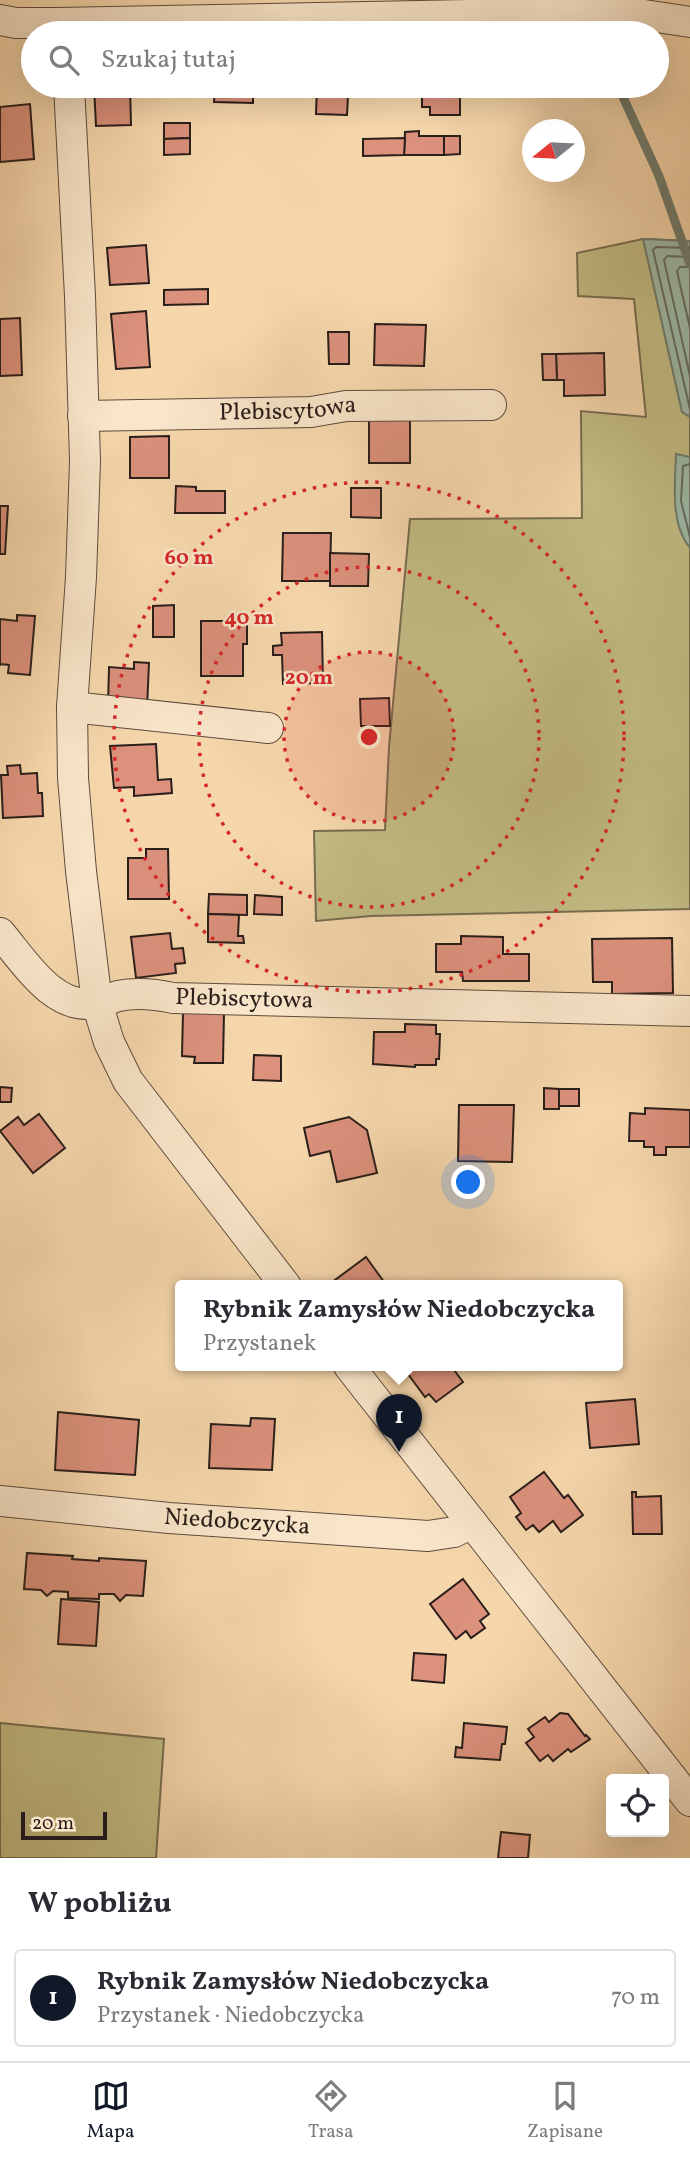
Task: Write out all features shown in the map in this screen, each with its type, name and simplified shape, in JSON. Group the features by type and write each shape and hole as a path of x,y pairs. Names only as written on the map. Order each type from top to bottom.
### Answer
{"street":[{"path":"35,21 624,12 690,22"},
{"path":"0,20 21,22"},
{"path":"70,98 83,416 84,516 72,707 76,822 97,1003 109,1042 128,1081 281,1280"},
{"name":"Plebiscytowa","path":"83,416 311,412 346,406 491,405"},
{"path":"72,707 268,728"},
{"path":"0,933 40,979 57,994 76,1003 97,1003"},
{"name":"Plebiscytowa","path":"97,1003 120,996 152,993 173,998 690,1011"},
{"path":"353,1371 690,1801"},
{"name":"Niedobczycka","path":"0,1501 169,1518 428,1536 454,1532 472,1523"}],"shaded area":[{"path":"643,239 690,241 690,909 371,916 316,921 314,831 385,830 389,747 410,519 582,518 581,411 646,417 634,299 578,296 577,253"},
{"path":"0,1723 164,1739 156,1858 0,1858"}],"water":[{"path":"643,239 690,241 690,417 682,412"},
{"path":"676,454 690,457 690,548 679,527 677,516"}],"building":[{"path":"95,98 130,98 131,125 96,126"},
{"path":"214,98 253,98 253,103 214,102"},
{"path":"317,98 348,98 347,115 316,114"},
{"path":"422,98 460,98 460,115 430,115 430,107 422,107"},
{"path":"30,104 34,159 0,162 0,107"},
{"path":"164,123 190,123 190,138 164,139"},
{"path":"419,131 419,136 444,136 444,155 404,155 405,132"},
{"path":"444,136 460,136 460,154 444,155"},
{"path":"190,138 190,154 164,155 164,139"},
{"path":"405,138 404,155 363,156 363,139"},
{"path":"146,245 149,283 110,285 107,248"},
{"path":"208,289 208,304 164,305 164,290"},
{"path":"146,311 150,367 116,369 111,314"},
{"path":"20,318 22,375 0,376 0,319"},
{"path":"375,324 426,325 424,366 374,365"},
{"path":"328,332 349,332 349,364 329,364"},
{"path":"604,353 605,395 564,396 564,380 557,380 556,354"},
{"path":"542,354 556,354 557,380 543,380"},
{"path":"369,413 410,413 410,463 369,463"},
{"path":"169,436 169,478 130,478 130,437"},
{"path":"176,486 196,487 196,491 225,491 225,513 175,513"},
{"path":"351,488 381,488 381,518 351,517"},
{"path":"0,506 8,506 5,554 0,554"},
{"path":"283,533 331,533 330,581 282,581"},
{"path":"330,553 369,554 368,586 330,586"},
{"path":"174,605 174,637 153,637 153,606"},
{"path":"17,615 35,616 30,675 8,673 9,665 0,664 0,619 17,621"},
{"path":"201,621 247,621 247,644 243,644 243,676 201,676"},
{"path":"322,632 323,683 283,684 282,655 273,655 273,646 282,645 281,633"},
{"path":"134,662 149,663 147,708 108,706 109,667 134,669"},
{"path":"389,698 390,726 361,726 360,699"},
{"path":"156,744 158,780 171,779 172,793 134,796 134,787 114,788 110,746"},
{"path":"20,765 21,774 37,773 38,793 42,793 43,816 3,818 1,775 8,775 7,766"},
{"path":"146,849 168,849 169,899 128,899 128,858 146,858"},
{"path":"209,894 247,895 247,915 208,914"},
{"path":"255,895 282,897 282,915 254,914"},
{"path":"208,914 239,915 238,936 243,936 244,943 208,942"},
{"path":"170,933 172,949 183,948 185,963 175,964 176,973 136,978 131,937"},
{"path":"461,936 503,937 503,954 529,954 529,981 463,981 462,972 436,972 436,944 461,944"},
{"path":"672,938 673,993 612,994 612,982 593,982 592,939"},
{"path":"183,1012 224,1012 223,1063 194,1063 195,1057 182,1056"},
{"path":"405,1024 436,1025 436,1034 440,1034 439,1059 436,1059 436,1065 415,1067 373,1064 374,1032 405,1032"},
{"path":"254,1055 281,1056 281,1081 253,1080"},
{"path":"0,1087 12,1088 11,1102 0,1102"},
{"path":"544,1088 559,1089 559,1109 544,1109"},
{"path":"559,1089 579,1089 579,1106 559,1106"},
{"path":"459,1105 514,1105 512,1162 458,1161"},
{"path":"645,1108 690,1110 690,1147 666,1147 666,1155 654,1155 654,1147 644,1147 644,1141 629,1141 630,1113 645,1114"},
{"path":"39,1114 65,1148 33,1173 0,1131 18,1117 24,1125"},
{"path":"349,1117 367,1130 377,1173 337,1182 330,1151 310,1156 304,1128"},
{"path":"366,1257 383,1280 335,1280"},
{"path":"406,1371 455,1371 463,1382 436,1402 429,1394 425,1397"},
{"path":"635,1399 639,1444 590,1448 586,1403"},
{"path":"58,1412 139,1420 135,1475 55,1470"},
{"path":"251,1418 275,1419 272,1470 209,1468 211,1424 250,1426"},
{"path":"544,1472 564,1498 568,1495 583,1515 561,1532 553,1521 539,1532 533,1525 526,1530 516,1517 521,1513 510,1497"},
{"path":"632,1492 636,1492 636,1497 661,1496 662,1534 633,1534"},
{"path":"27,1553 99,1561 99,1558 146,1561 143,1596 126,1595 120,1601 114,1594 99,1594 99,1599 68,1598 68,1592 53,1591 47,1596 41,1590 24,1589"},
{"path":"463,1579 489,1614 480,1621 485,1628 471,1638 466,1631 456,1639 430,1604"},
{"path":"61,1599 99,1602 96,1646 58,1644"},
{"path":"414,1653 446,1655 444,1683 412,1680"},
{"path":"560,1713 568,1714 590,1739 571,1752 568,1749 553,1761 548,1755 540,1761 526,1743 534,1737 528,1729 545,1717 549,1722"},
{"path":"464,1723 507,1727 500,1760 455,1757 456,1747 462,1748"},
{"path":"501,1832 530,1835 528,1858 498,1858"}],"waterway":[{"path":"623,98 659,176 690,264"}],"place":[{"name":"Rybnik Zamysłów Niedobczycka","path":"399,1452"}]}
